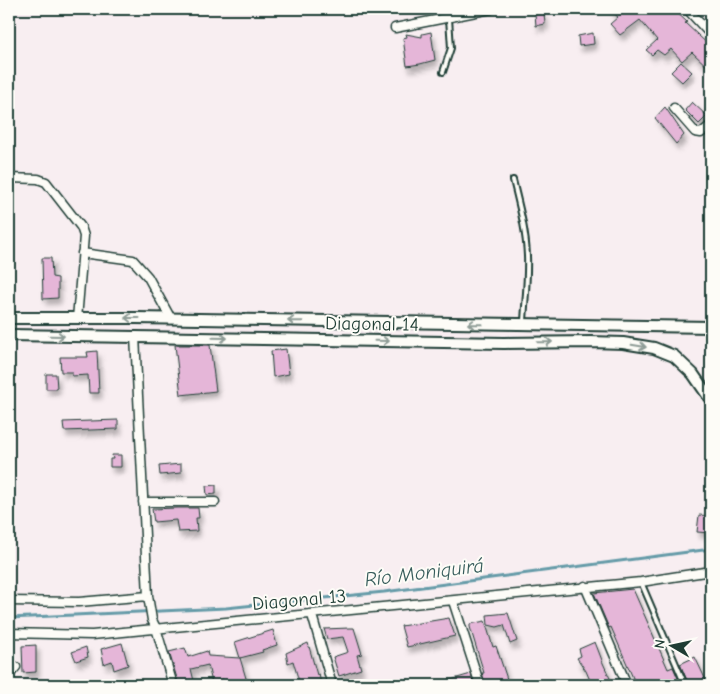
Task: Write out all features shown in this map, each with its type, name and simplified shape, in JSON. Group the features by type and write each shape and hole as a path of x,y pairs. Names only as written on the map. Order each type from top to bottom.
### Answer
{"street":[{"path":"395,28 491,9"},
{"path":"687,9 711,35"},
{"path":"674,108 695,132 701,133 711,125"},
{"path":"9,178 38,179 46,182 81,227 84,236 77,319"},
{"path":"82,253 132,260 148,276 171,319"},
{"name":"Diagonal 14","path":"9,318 711,327"},
{"name":"Diagonal 14","path":"9,335 494,343 623,343 654,348 674,356 693,374 711,399"},
{"path":"135,336 149,600 152,620 173,685"},
{"path":"143,502 215,502"},
{"name":"Diagonal 13","path":"9,633 92,635 641,582 711,571"},
{"path":"585,586 627,685"},
{"path":"9,601 149,600"},
{"path":"453,600 480,685"},
{"path":"312,614 332,685"},
{"path":"9,675 16,667"}],"lane":[{"path":"443,72 452,40 449,17"},
{"path":"513,180 525,231 527,255 528,272 523,325"},
{"path":"641,582 685,685"}],"building":[{"path":"609,9 673,9 711,47 711,70 692,52 682,61 671,49 664,55 657,50 652,55 646,50 657,40 640,20 620,35 610,24 618,17"},
{"path":"544,13 545,24 536,26 535,14"},
{"path":"431,32 435,60 407,66 403,38 407,37 406,34 422,37 422,34"},
{"path":"593,33 594,44 579,46 578,36"},
{"path":"681,62 692,72 682,82 671,72"},
{"path":"692,102 707,116 699,124 685,110"},
{"path":"665,107 684,135 676,144 655,118"},
{"path":"42,258 51,258 52,277 58,278 58,298 43,299"},
{"path":"175,345 210,345 216,391 181,395"},
{"path":"286,349 289,374 273,377 271,351"},
{"path":"97,351 99,393 89,393 88,375 72,376 72,372 61,372 60,357 88,357 87,352"},
{"path":"46,374 56,374 57,389 46,389"},
{"path":"118,420 118,429 64,431 63,422"},
{"path":"112,455 121,455 121,467 110,467 110,459 113,459"},
{"path":"181,464 181,473 160,475 159,466"},
{"path":"216,485 216,494 207,495 206,486"},
{"path":"198,508 199,518 196,518 197,531 178,532 176,520 154,522 152,509"},
{"path":"699,515 711,516 711,533 697,532"},
{"path":"633,589 668,669 673,667 681,685 636,685 594,593"},
{"path":"508,613 517,641 510,644 504,625 497,627 488,625 487,615"},
{"path":"449,618 455,636 407,647 401,626"},
{"path":"485,621 493,647 496,646 509,685 486,685 470,627 470,624"},
{"path":"354,628 362,654 357,655 361,669 339,676 333,657 348,652 343,637 327,639 324,629"},
{"path":"273,630 277,645 262,650 263,652 240,658 235,642"},
{"path":"595,642 613,685 592,685 586,671 577,658 581,656 579,649"},
{"path":"122,643 128,665 114,670 112,661 104,664 101,649"},
{"path":"308,643 321,685 300,685 293,661 288,663 286,653"},
{"path":"36,645 36,672 23,673 22,646"},
{"path":"86,647 88,657 76,661 72,652"},
{"path":"185,648 188,657 207,651 208,656 240,658 248,685 225,685 223,679 212,683 208,665 191,669 195,685 179,685 169,652"},
{"path":"695,657 708,685 689,685 680,664"},
{"path":"471,674 474,685 440,685 440,683"}],"waterway":[{"name":"Río Moniquirá","path":"9,618 226,608 384,592 711,549"}]}
